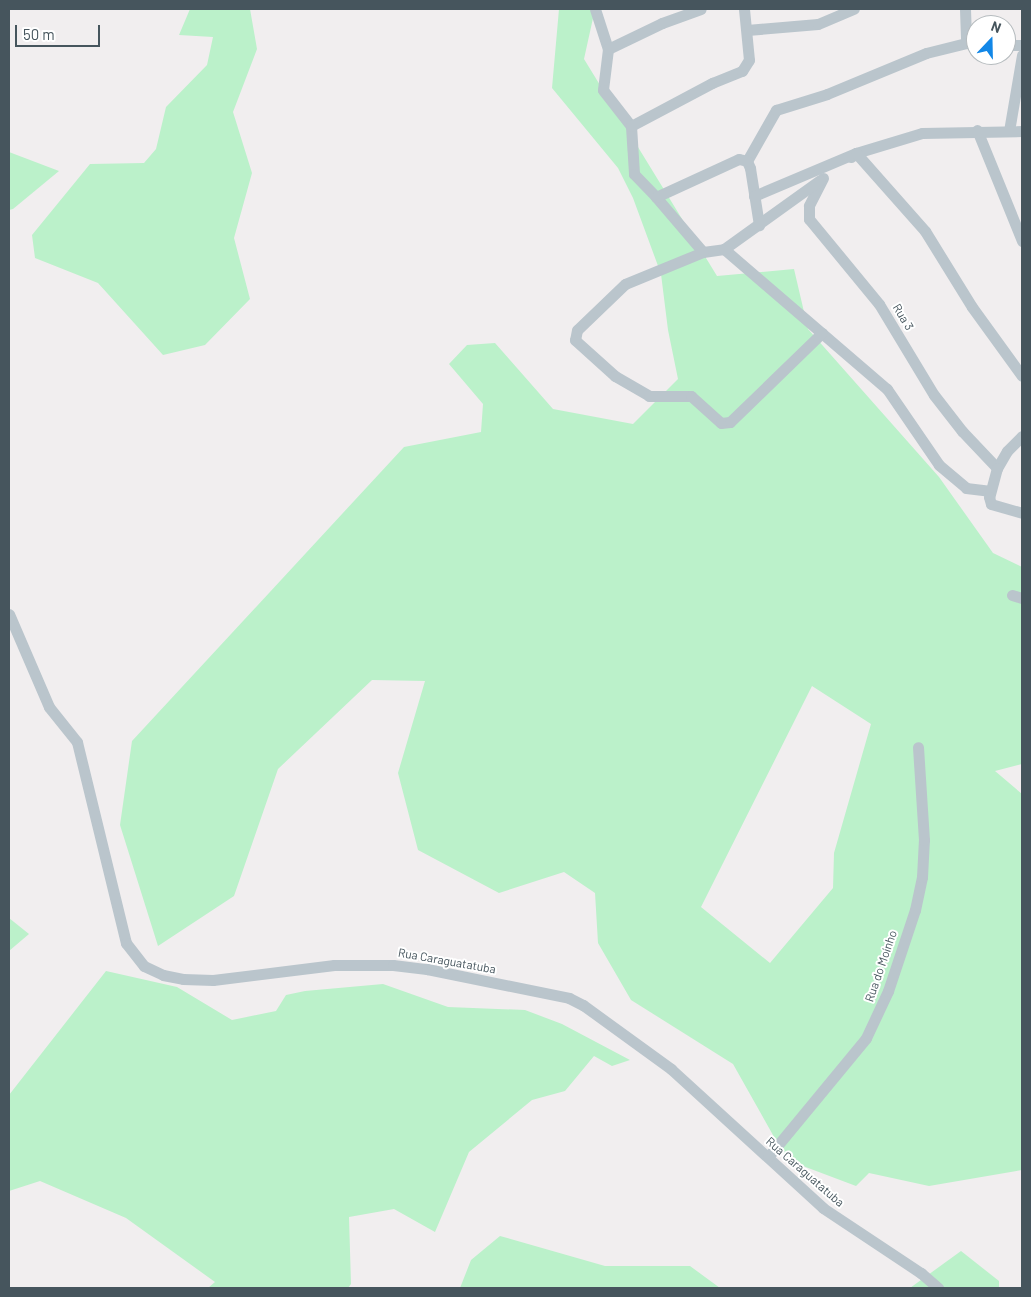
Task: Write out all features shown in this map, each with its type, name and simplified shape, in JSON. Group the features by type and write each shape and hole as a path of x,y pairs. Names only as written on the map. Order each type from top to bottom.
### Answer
{"street":[{"path":"595,9 608,49 603,90 631,126 634,174 656,196 703,252"},
{"path":"608,49 662,23 701,9"},
{"path":"631,126 712,83 742,71 749,60 744,9"},
{"path":"747,30 818,24 831,14 854,9"},
{"path":"746,160 776,110 827,94 926,53 966,44"},
{"path":"1009,131 1022,54"},
{"path":"754,196 856,154 922,133 977,130 1022,131"},
{"path":"977,130 1022,241"},
{"path":"822,333 730,422 721,423 692,396 648,396 616,376 575,340 577,330 625,284 703,252 724,249 856,154"},
{"path":"856,154 925,231 972,307 1022,376"},
{"path":"656,196 739,159 746,160"},
{"path":"746,160 750,168 759,225"},
{"name":"Rua 3","path":"823,178 809,206 809,219 879,304 934,395 962,430 997,468"},
{"path":"724,249 887,389 939,465 966,488 989,491"},
{"path":"1022,436 1007,451 997,468 989,491 991,504 1022,513"},
{"name":"Rua Caraguatatuba","path":"9,614 48,707 76,742 126,943 144,966 163,975 183,979 213,980 334,965 393,965 427,969 569,998 583,1005 671,1069 823,1208 921,1273 938,1288"},
{"name":"Rua do Moínho","path":"768,1158 866,1038 888,991 915,910 922,877 924,840 918,748"}],"green space":[{"path":"190,9 250,9 257,49 233,112 252,173 234,238 250,299 205,345 163,355 98,283 35,258 32,235 90,164 144,163 156,149 166,107 207,65 213,37 179,35"},
{"path":"559,9 595,9 584,59 717,276 794,269 808,329 939,477 993,553 1022,567 1022,764 995,771 1022,794 1022,1170 929,1186 869,1173 856,1186 787,1160 733,1064 631,1000 598,943 595,893 564,872 499,893 418,850 398,773 425,681 372,680 278,769 234,896 158,946 120,825 132,741 404,447 481,432 483,404 449,364 467,345 495,343 553,409 633,424 678,379 668,330 661,274 633,198 618,168 552,88","holes":["812,686 871,724 834,853 833,888 770,963 701,907"]},
{"path":"9,152 59,171 13,209 9,210"},
{"path":"9,918 29,934 9,951"},
{"path":"106,971 177,987 232,1020 276,1011 286,995 305,991 383,984 448,1007 525,1010 562,1024 630,1060 612,1066 594,1056 565,1091 532,1100 469,1152 435,1232 394,1209 349,1217 351,1284 348,1288 208,1288 215,1282 126,1218 40,1181 9,1191 9,1095"},
{"path":"500,1236 605,1266 690,1266 720,1288 460,1288 471,1260"},
{"path":"961,1251 999,1281 999,1288 910,1288"}]}
